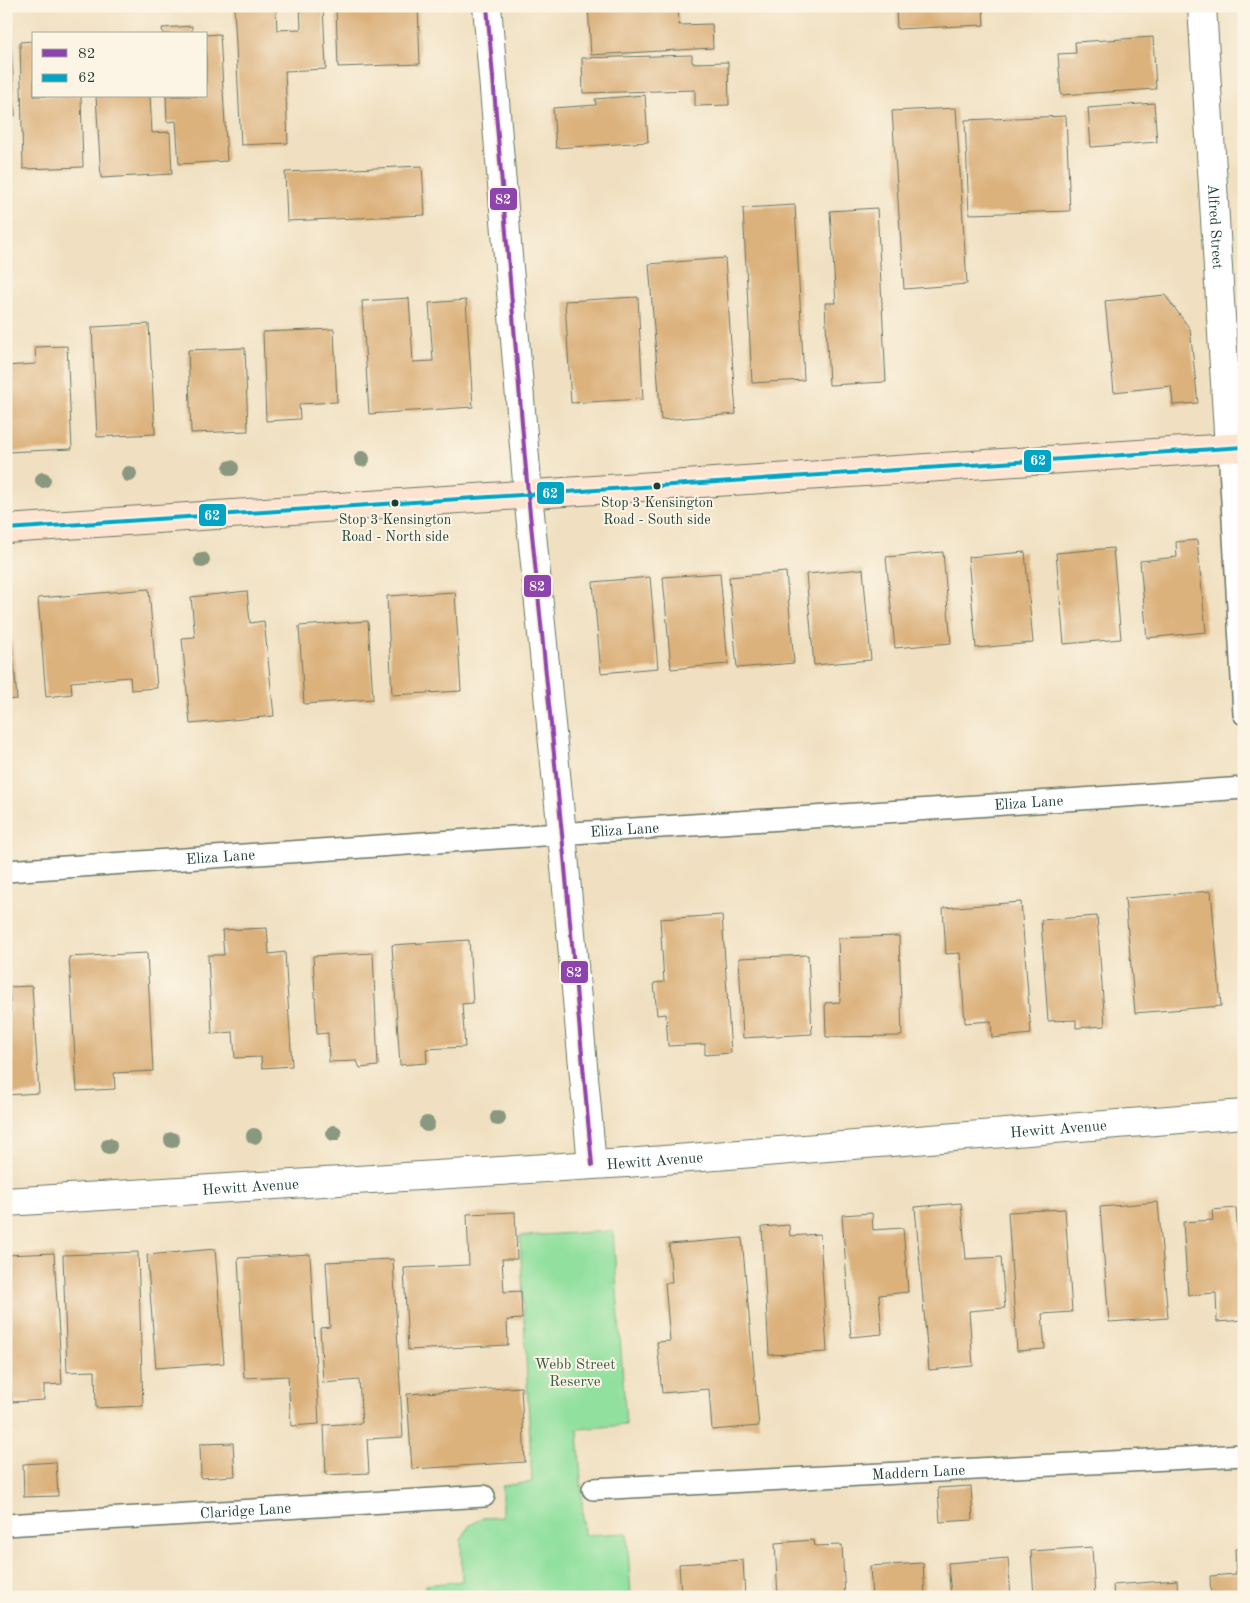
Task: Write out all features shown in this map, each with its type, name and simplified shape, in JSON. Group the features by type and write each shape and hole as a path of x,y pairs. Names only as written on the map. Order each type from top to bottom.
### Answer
{"main road":[{"path":"6,529 1236,447"}],"street":[{"path":"487,6 528,494 562,834 592,1165"},
{"name":"Alfred Street","path":"1202,6 1236,447"},
{"name":"Hewitt Avenue","path":"6,1202 592,1165 1244,1114"}],"lane":[{"path":"1236,447 1244,714"},
{"name":"Eliza Lane","path":"6,871 1244,788"},
{"name":"Maddern Lane","path":"593,1490 1244,1455"},
{"name":"Claridge Lane","path":"6,1525 484,1496"}],"green space":[{"name":"Webb Street Reserve","path":"613,1231 626,1425 578,1429 584,1535 627,1533 631,1597 426,1597 426,1585 462,1581 461,1540 469,1526 482,1518 502,1517 502,1486 532,1482 520,1236"}],"building":[{"path":"234,6 276,6 277,30 301,29 300,6 323,6 326,69 285,71 288,143 241,145"},
{"path":"336,6 418,6 420,64 338,67"},
{"path":"588,6 678,6 679,25 712,24 713,48 591,55"},
{"path":"896,6 983,6 984,25 897,29"},
{"path":"192,26 192,32 163,32 162,28"},
{"path":"220,34 227,161 179,164 176,121 167,122 166,98 208,98 208,35"},
{"path":"1153,37 1156,89 1061,95 1058,54 1076,53 1075,42"},
{"path":"6,38 11,38 15,116 6,116"},
{"path":"32,41 32,98 81,98 83,167 23,169 20,42"},
{"path":"692,55 692,63 728,62 729,105 695,106 695,90 583,93 582,58"},
{"path":"645,95 648,142 556,148 553,108 596,105 595,99"},
{"path":"96,98 150,98 152,133 170,132 172,174 101,178"},
{"path":"1154,103 1157,142 1091,147 1088,108"},
{"path":"956,108 967,284 904,289 892,111"},
{"path":"1066,116 1070,211 969,214 965,120"},
{"path":"422,166 425,215 287,221 285,172"},
{"path":"795,205 804,380 752,383 743,208"},
{"path":"877,208 886,382 829,385 825,303 836,303 830,211"},
{"path":"725,258 736,414 661,420 649,264"},
{"path":"1165,295 1190,329 1198,403 1173,405 1171,386 1114,392 1105,301"},
{"path":"638,297 643,399 571,403 565,301"},
{"path":"409,298 413,362 433,361 429,303 466,300 473,407 369,414 362,301"},
{"path":"149,324 155,434 97,437 92,327"},
{"path":"334,329 337,402 299,404 300,419 266,421 263,332"},
{"path":"67,346 72,449 6,452 6,366 36,364 35,347"},
{"path":"245,348 248,431 191,433 188,350"},
{"path":"1197,540 1206,632 1147,638 1140,561 1177,557 1176,542"},
{"path":"1113,548 1121,639 1064,644 1056,553"},
{"path":"943,552 951,643 895,648 886,557"},
{"path":"1025,552 1033,643 976,648 968,557"},
{"path":"863,569 871,660 814,665 806,574"},
{"path":"786,572 794,663 737,668 729,577"},
{"path":"720,573 728,664 671,669 663,577"},
{"path":"650,577 658,668 601,673 593,582"},
{"path":"149,589 157,688 131,690 130,677 71,682 72,694 46,697 38,598"},
{"path":"247,591 250,623 264,621 274,716 190,724 182,638 195,637 191,597"},
{"path":"455,592 461,691 392,695 387,596"},
{"path":"9,606 17,699 6,700 6,607"},
{"path":"368,621 373,699 304,704 299,626"},
{"path":"1211,891 1221,1006 1135,1013 1125,898"},
{"path":"1021,902 1031,1034 992,1038 991,1021 965,1023 960,953 946,954 943,908"},
{"path":"722,915 731,1053 705,1055 705,1044 668,1046 666,1014 657,1015 654,983 664,982 660,919"},
{"path":"1097,916 1105,1026 1076,1028 1076,1020 1048,1021 1041,920"},
{"path":"267,928 269,954 285,952 292,1066 262,1068 261,1057 235,1058 233,1032 212,1034 208,955 224,955 222,930"},
{"path":"899,936 902,1036 826,1037 825,1003 840,1002 838,938"},
{"path":"469,940 473,1003 462,1004 465,1047 426,1049 427,1063 400,1065 392,945"},
{"path":"147,953 153,1071 114,1073 115,1089 77,1091 69,957"},
{"path":"373,953 378,1066 360,1068 357,1061 329,1062 328,1033 317,1034 313,956"},
{"path":"808,955 812,1034 743,1038 739,958"},
{"path":"32,986 39,1093 6,1095 6,1011 11,1011 9,987"},
{"path":"1158,1202 1168,1318 1109,1322 1100,1207"},
{"path":"961,1203 966,1259 1001,1257 1005,1308 969,1311 973,1366 929,1370 915,1207"},
{"path":"1236,1208 1244,1320 1217,1322 1216,1293 1188,1295 1183,1222 1213,1220 1212,1210"},
{"path":"1065,1209 1072,1312 1042,1314 1045,1349 1017,1351 1008,1212"},
{"path":"515,1212 517,1259 502,1259 504,1292 521,1291 522,1319 507,1320 508,1345 408,1350 404,1268 469,1265 467,1214"},
{"path":"872,1213 873,1230 903,1228 908,1292 879,1295 882,1334 851,1337 842,1215"},
{"path":"789,1225 790,1236 820,1234 827,1352 769,1355 762,1227"},
{"path":"742,1238 759,1426 712,1430 709,1389 662,1393 657,1342 670,1341 665,1283 672,1283 669,1244"},
{"path":"215,1249 224,1363 156,1368 147,1255"},
{"path":"138,1252 143,1406 96,1408 95,1371 67,1372 63,1255"},
{"path":"54,1253 62,1384 44,1385 44,1400 12,1402 11,1391 6,1392 6,1255"},
{"path":"310,1254 319,1424 291,1426 288,1376 244,1378 238,1258"},
{"path":"393,1259 403,1437 367,1439 369,1473 326,1475 324,1425 362,1423 359,1380 323,1383 320,1328 330,1327 326,1262"},
{"path":"521,1387 525,1462 412,1469 407,1394"},
{"path":"233,1443 235,1476 201,1478 200,1444"},
{"path":"56,1462 58,1496 24,1497 23,1464"},
{"path":"971,1486 973,1520 940,1522 938,1488"},
{"path":"814,1540 815,1546 842,1545 845,1597 778,1597 775,1543"},
{"path":"1092,1547 1095,1597 1034,1597 1031,1551"},
{"path":"1235,1549 1244,1549 1244,1597 1211,1597 1210,1576 1236,1574"},
{"path":"1008,1558 1011,1597 951,1597 948,1563"},
{"path":"743,1560 745,1597 681,1596 679,1564"},
{"path":"923,1563 925,1597 872,1597 870,1566"},
{"path":"1177,1580 1178,1597 1114,1597 1113,1585"},
{"path":"329,1593 329,1597 281,1597 281,1595"}],"transit line":[{"name":"82","path":"487,6 528,494 562,834 592,1165"},
{"name":"62","path":"6,529 1244,447"}],"place":[{"name":"Stop 3 Kensington Road - South side","path":"657,486"},
{"name":"Stop 3 Kensington Road - North side","path":"395,503"}]}
